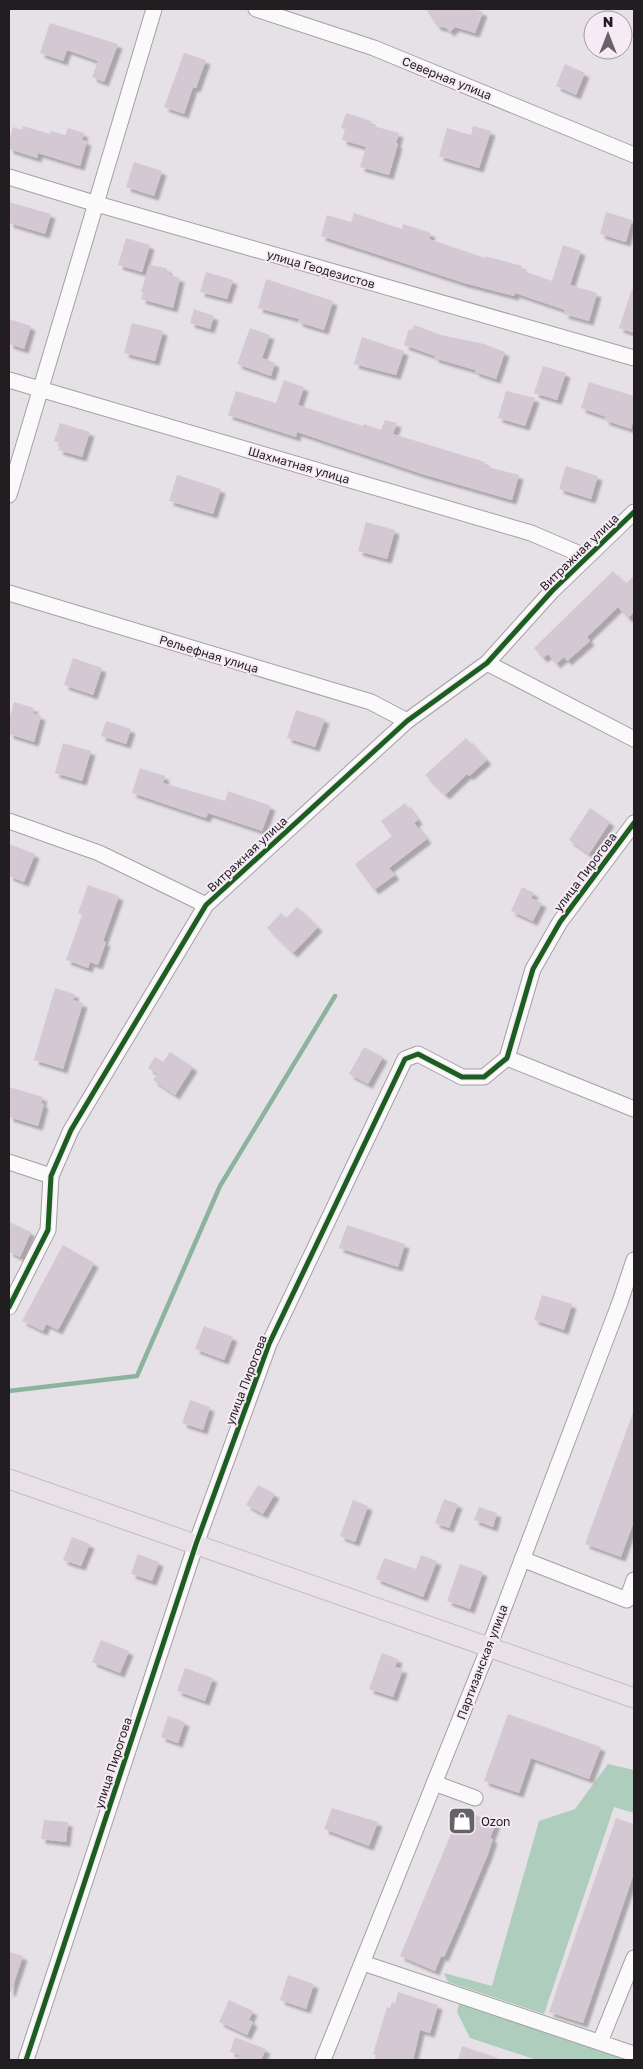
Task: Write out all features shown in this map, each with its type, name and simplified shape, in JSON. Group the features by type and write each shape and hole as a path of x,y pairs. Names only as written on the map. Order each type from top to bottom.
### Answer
{"main road":[{"path":"9,1479 634,1698"}],"street":[{"path":"9,495 154,9"},
{"name":"Северная улица","path":"256,9 374,48 634,155"},
{"name":"улица Геодезистов","path":"9,177 634,358"},
{"name":"Шахматная улица","path":"9,380 531,533 587,557"},
{"name":"Витражная улица","path":"9,1307 48,1230 51,1176 70,1130 206,906 407,721 487,662 552,591 634,512"},
{"name":"Рельефная улица","path":"9,593 371,702 407,721"},
{"path":"487,662 634,739"},
{"name":"Витражная улица","path":"9,821 99,853 206,906"},
{"name":"улица Пирогова","path":"26,2060 196,1544 269,1344 405,1059 418,1054 462,1076 484,1077 507,1058 533,968 560,922 634,823"},
{"path":"507,1058 634,1109"},
{"path":"9,1162 51,1176"},
{"name":"Партизанская улица","path":"323,2060 489,1647 522,1558 627,1304 634,1260"},
{"path":"522,1558 627,1600 634,1580"},
{"path":"434,1783 475,1798"},
{"path":"600,2042 634,1958"},
{"path":"363,1963 634,2054"}],"green space":[{"path":"608,1764 634,1770 634,1813 614,1807 544,2014 448,1982 444,1973 492,1986 539,1821 575,1809"},
{"path":"460,2000 634,2060 537,2060 470,2038 457,2012"}],"building":[{"path":"426,9 474,9 483,12 475,33 455,27 450,32 446,28 437,26"},
{"path":"50,23 118,44 104,82 92,77 98,61 67,50 63,61 40,53"},
{"path":"184,53 206,60 196,88 193,87 184,114 164,107"},
{"path":"565,64 585,73 576,95 556,86"},
{"path":"346,113 371,121 370,125 399,133 396,143 398,144 389,175 360,167 366,147 342,140 345,129 341,128"},
{"path":"23,126 50,134 51,131 65,135 68,128 84,133 82,140 87,141 80,166 38,153 37,158 9,149 9,140 13,127 22,130"},
{"path":"473,126 491,131 479,168 439,156 447,128 471,135"},
{"path":"134,162 162,171 154,196 126,187"},
{"path":"9,202 51,214 45,234 9,223"},
{"path":"606,212 632,220 626,242 600,234"},
{"path":"354,213 402,229 403,224 431,233 429,239 485,258 485,256 522,266 521,270 552,281 563,245 581,251 570,285 597,293 589,321 564,314 565,310 515,293 514,296 464,283 321,236 327,215 351,222"},
{"path":"126,238 150,245 142,272 118,265"},
{"path":"149,265 166,268 170,275 180,278 173,308 141,299 143,293 141,292"},
{"path":"206,272 233,280 227,299 200,292"},
{"path":"266,279 333,301 324,330 298,322 299,319 258,308"},
{"path":"632,289 634,290 634,333 619,328"},
{"path":"194,309 214,316 210,329 190,323"},
{"path":"9,319 31,326 24,349 9,344"},
{"path":"132,323 163,331 155,361 124,353"},
{"path":"414,325 441,335 484,344 505,352 496,379 475,372 475,370 434,358 435,356 404,345 409,329 412,330"},
{"path":"250,328 270,335 262,358 275,363 271,376 237,364"},
{"path":"362,337 404,351 396,375 354,364"},
{"path":"543,366 566,373 557,400 534,393"},
{"path":"284,380 304,387 298,405 381,430 385,420 397,423 393,434 485,462 484,466 519,475 512,500 422,474 297,432 296,437 228,415 236,391 276,403"},
{"path":"589,382 634,396 634,417 631,429 604,420 606,417 581,408"},
{"path":"506,391 535,398 525,426 498,418"},
{"path":"60,423 90,432 82,457 58,450 61,443 54,441"},
{"path":"566,466 598,476 591,499 559,489"},
{"path":"177,475 221,489 213,514 169,501"},
{"path":"366,522 395,530 387,559 358,551"},
{"path":"613,571 625,584 634,576 634,612 628,618 618,607 587,637 590,641 567,661 564,657 556,664 548,654 543,658 534,648"},
{"path":"73,658 102,668 93,695 64,685"},
{"path":"14,702 34,708 33,713 41,716 34,742 9,734 9,721"},
{"path":"296,710 325,719 315,747 287,738"},
{"path":"106,721 131,729 126,744 101,736"},
{"path":"466,738 487,760 469,776 467,774 445,795 425,775"},
{"path":"63,743 91,751 82,781 55,773"},
{"path":"140,768 165,776 163,783 225,801 228,791 271,806 262,831 208,813 206,818 132,793"},
{"path":"405,803 418,820 414,823 427,839 389,868 395,875 374,890 355,864 392,836 381,821"},
{"path":"590,808 610,822 589,854 569,840"},
{"path":"9,844 35,854 24,882 9,876"},
{"path":"88,885 119,896 103,941 106,942 98,965 90,962 88,968 66,960 82,915 78,913"},
{"path":"522,887 534,893 531,898 542,903 533,921 511,911"},
{"path":"297,907 318,927 293,953 267,928 281,913 286,918"},
{"path":"55,988 75,994 73,1000 83,1003 63,1069 34,1060"},
{"path":"364,1047 383,1057 368,1084 349,1074"},
{"path":"170,1052 193,1067 175,1095 153,1080 158,1074 148,1068 155,1057 163,1062"},
{"path":"9,1087 43,1097 41,1103 44,1104 38,1126 9,1117"},
{"path":"9,1222 31,1232 20,1257 9,1252"},
{"path":"347,1225 405,1244 398,1267 339,1248"},
{"path":"63,1245 94,1263 58,1330 46,1324 43,1331 22,1321"},
{"path":"542,1295 572,1304 564,1330 534,1320"},
{"path":"204,1326 233,1337 224,1360 195,1349"},
{"path":"190,1400 210,1407 203,1430 182,1423"},
{"path":"633,1413 634,1521 621,1557 585,1544"},
{"path":"258,1485 275,1494 263,1514 246,1505"},
{"path":"444,1499 458,1504 449,1528 435,1523"},
{"path":"353,1500 368,1506 355,1542 340,1536"},
{"path":"479,1507 497,1513 493,1527 474,1520"},
{"path":"72,1537 90,1544 81,1566 63,1560"},
{"path":"138,1554 159,1562 152,1581 131,1574"},
{"path":"421,1555 437,1561 423,1597 376,1579 384,1558 416,1569"},
{"path":"460,1564 483,1572 470,1609 447,1601"},
{"path":"101,1640 129,1651 120,1673 92,1662"},
{"path":"382,1653 398,1659 395,1667 403,1669 393,1697 369,1689"},
{"path":"185,1668 213,1678 205,1701 177,1691"},
{"path":"508,1714 601,1747 589,1779 531,1758 519,1793 484,1781"},
{"path":"168,1716 185,1722 178,1743 161,1737"},
{"path":"332,1808 378,1822 369,1846 324,1829"},
{"path":"461,1810 496,1823 490,1838 493,1839 488,1854 444,1957 441,1956 435,1971 400,1956"},
{"path":"616,1818 634,1824 634,1873 583,2023 549,2012"},
{"path":"44,1820 68,1822 66,1842 41,1839"},
{"path":"9,1952 23,1956 11,1992 9,1992"},
{"path":"288,1975 314,1984 306,2009 280,2000"},
{"path":"398,1992 438,2005 430,2033 420,2030 413,2060 374,2060 376,2055 373,2054 387,2007 390,2008 392,2002 395,2003"},
{"path":"229,2000 253,2011 249,2020 253,2022 247,2035 219,2022"},
{"path":"235,2037 266,2049 261,2060 237,2060 239,2055 230,2052"},
{"path":"462,2046 498,2058 497,2060 458,2060"}],"waterway":[{"path":"9,1391 137,1376 220,1186 335,996"}],"cycle path":[{"path":"9,1307 48,1230 51,1176 71,1130 206,905 407,721 487,663 552,591 634,512"},
{"path":"26,2060 196,1544 269,1344 405,1059 418,1054 462,1077 484,1077 507,1058 533,969 560,922 634,823"}],"place":[{"name":"Ozon","path":"462,1821"}]}
